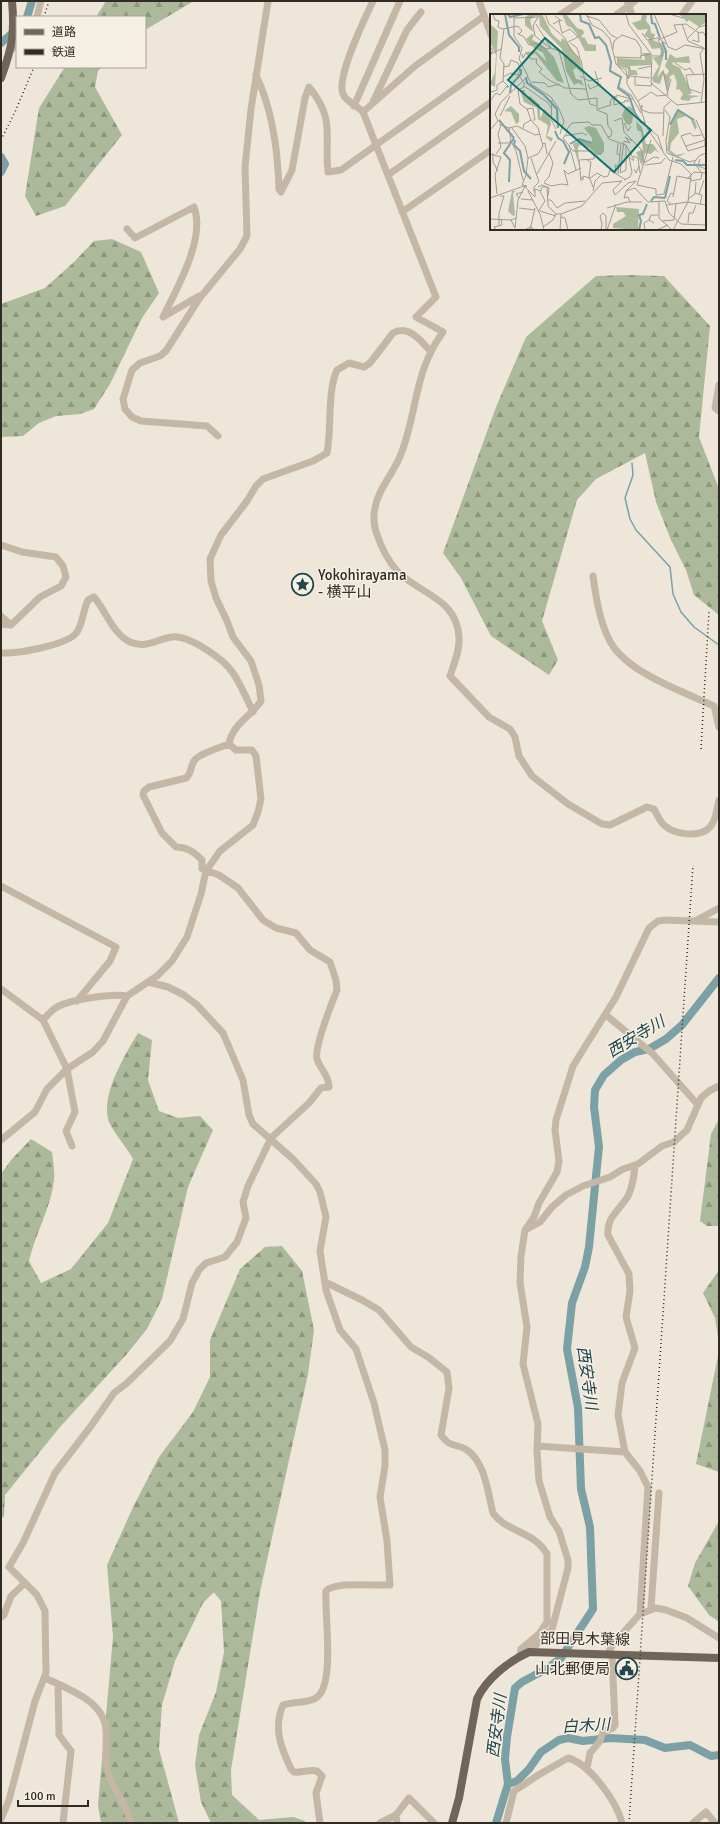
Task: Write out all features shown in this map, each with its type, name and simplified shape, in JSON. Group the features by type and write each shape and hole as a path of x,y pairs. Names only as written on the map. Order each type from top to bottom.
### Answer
{"main road":[{"path":"1,78 14,45 12,1"},
{"name":"部田見木葉線","path":"452,1823 459,1798 476,1699 481,1690 509,1663 520,1656 529,1652 561,1652 719,1658"}],"street":[{"path":"37,16 41,1"},
{"path":"218,436 207,426 141,421 132,417 125,408 123,399 126,385 135,367 166,351 204,292 240,249 247,236 245,167 256,76 268,1"},
{"path":"373,1 346,65 341,87 343,94 349,103 363,112 436,297 416,317 443,332 431,352 424,369 408,436 396,469 377,499 374,520 376,532 388,559 399,573 441,601 454,618 458,627 459,639 450,676 489,717 510,729 515,737 519,756 532,776 568,804 602,824 610,825 647,807 654,809 664,825 679,832 690,834 704,833 712,826 719,800"},
{"path":"354,106 400,1"},
{"path":"479,1 490,32"},
{"path":"562,14 581,1"},
{"path":"617,14 628,4 635,1"},
{"path":"683,14 692,1"},
{"path":"628,4 632,14"},
{"path":"372,104 407,30 421,12"},
{"path":"363,112 415,66 484,16"},
{"path":"256,76 262,87 275,141 279,189 281,192 292,170 305,98 309,88 318,98 328,125 328,172 341,170 490,64"},
{"path":"388,175 490,103"},
{"path":"402,212 490,151"},
{"path":"127,229 135,238 194,206 198,220 196,233 182,276 163,317 204,292"},
{"path":"229,744 230,736 253,712 261,700 259,685 251,661 232,637 227,621 216,598 211,581 210,569 210,559 215,545 256,486 263,479 313,461 327,453 330,437 331,394 337,370 349,363 364,367 394,333 398,331 407,332 416,336 431,352"},
{"path":"719,385 715,408 719,411"},
{"path":"1,545 22,552 56,558 64,566 66,576 61,586 40,597 11,626"},
{"path":"593,576 596,602 614,648 637,669 714,706 719,728"},
{"path":"1,653 21,653 68,640 77,633 88,600 94,597 118,631 129,641 138,645 145,645 170,637 180,637 207,650 233,673 253,712"},
{"path":"1,616 11,626"},
{"path":"1,624 11,626"},
{"path":"1,1140 35,1112 47,1089 67,1070 93,1052 103,1041 127,996 157,976 172,961 186,937 201,894 206,871 220,851 253,825 261,799 256,756 252,750 236,750 229,744"},
{"path":"1,1819 9,1800 35,1701 44,1678 46,1634 45,1611 37,1595 9,1567 23,1543 55,1473 92,1426 114,1392 127,1383 170,1341 183,1319 192,1283 198,1270 206,1263 225,1257 237,1242 246,1218 243,1202 248,1186 271,1138 309,1103 321,1088 329,1087 329,1079 317,1058 318,1047 337,990 336,980 330,962 310,950 296,933 271,926 263,920 238,888 219,876 202,869 202,860 195,853 184,847 176,848 162,833 153,818 143,795 144,791 149,787 186,778 190,775 194,760 229,744"},
{"path":"1,886 116,947 110,960 77,1000"},
{"path":"694,921 719,908"},
{"path":"529,1652 552,1629 568,1568 568,1560 559,1532 550,1516 539,1481 537,1446 538,1424 523,1364 527,1328 520,1283 521,1256 525,1230 534,1217 539,1203 557,1172 559,1161 555,1130 556,1120 568,1076 620,990 649,928 658,921 665,920 719,922"},
{"path":"148,982 168,987 184,995 197,1005 223,1033 243,1080 249,1115 253,1124 271,1138 316,1184 320,1192 326,1217 320,1251 325,1282 340,1330 356,1349 381,1430 385,1450 385,1466 380,1497 387,1541 390,1585 346,1585 330,1587 326,1590 328,1644 326,1680 323,1690 315,1699 283,1705 278,1716 278,1737 291,1769 294,1772 299,1773 311,1770 317,1771 322,1776 316,1793 320,1823"},
{"path":"1,989 43,1020 67,1070 75,1112 66,1131 72,1146"},
{"path":"43,1020 54,1008 77,1000 109,995 127,996"},
{"path":"606,1015 652,1054 698,1105"},
{"path":"525,1230 540,1222 552,1207 566,1195 583,1186 610,1177 623,1169 635,1165 662,1146 674,1142 687,1130 701,1098 708,1091 719,1086"},
{"path":"635,1165 631,1188 627,1198 609,1221 608,1235 629,1274 630,1291 626,1317 635,1348 622,1383 618,1415 625,1452 643,1476 648,1487 640,1614"},
{"path":"325,1282 379,1310 411,1347 435,1361 447,1372 449,1388 441,1435 450,1445 466,1448 479,1463 494,1513 498,1519 536,1540 543,1546 547,1554 547,1622 539,1634 521,1649 520,1656"},
{"path":"537,1446 625,1452"},
{"path":"651,1608 659,1493"},
{"path":"1,1617 4,1615 11,1596 25,1583"},
{"path":"587,1768 590,1753 601,1738 614,1725 610,1654 613,1644 640,1614 651,1608 666,1610 687,1618 719,1638"},
{"path":"44,1678 89,1701 102,1712 106,1730 105,1763 111,1782 125,1805 131,1823"},
{"path":"58,1685 58,1735 71,1751 63,1823"},
{"path":"506,1823 512,1796 523,1784 565,1759 572,1759 587,1768 615,1805 622,1823"},
{"path":"380,1823 396,1815 409,1798 434,1823"},
{"path":"692,1823 706,1812 715,1823"},
{"path":"396,1815 397,1823"}],"green space":[{"path":"106,1 194,1 146,29 146,16 97,16"},
{"path":"64,68 101,68 98,71 95,87 122,135 65,206 36,216 25,196 39,108"},
{"path":"112,239 141,252 159,293 142,318 110,384 94,409 80,414 56,416 39,423 23,436 1,437 1,304 45,288 74,262 94,241"},
{"path":"596,276 664,276 710,326 699,437 719,489 719,615 694,595 686,570 671,540 656,502 645,453 596,479 577,500 542,621 558,660 549,675 491,636 461,578 443,553 496,407 526,337"},
{"path":"138,1033 152,1040 148,1080 159,1111 178,1118 200,1116 213,1130 188,1187 162,1299 147,1329 126,1355 60,1427 5,1495 4,1516 1,1519 1,1174 11,1160 31,1139 52,1152 54,1180 50,1201 29,1261 41,1283 71,1269 108,1223 133,1159 109,1123 107,1108 111,1086 121,1063"},
{"path":"719,1119 719,1226 707,1226 700,1221 711,1134"},
{"path":"282,1246 302,1271 314,1330 308,1374 260,1592 231,1770 232,1795 259,1820 293,1817 305,1821 305,1823 211,1823 201,1802 195,1765 199,1735 216,1692 224,1652 221,1601 214,1592 203,1603 175,1661 162,1705 159,1749 179,1823 101,1823 98,1805 113,1637 107,1565 134,1505 159,1457 193,1412 210,1377 210,1340 240,1269 265,1247"},
{"path":"719,1270 719,1343 715,1318 703,1293"},
{"path":"719,1351 719,1472 696,1464"},
{"path":"719,1521 719,1622 709,1615 688,1586 695,1563"}],"waterway":[{"path":"27,16 32,1"},
{"path":"1,43 16,30"},
{"path":"1,157 5,164 1,172"},
{"path":"632,463 633,475 625,498 630,519 636,530 670,567 673,594 681,612 694,627 719,645"},
{"name":"西安寺川","path":"508,1784 505,1759 515,1688 522,1682 548,1668 561,1658 593,1609 590,1527 581,1489 578,1408 567,1349 572,1303 585,1267 589,1247 599,1147 594,1107 595,1090 604,1075 621,1060 635,1052 649,1049 666,1039 682,1025 719,978"},
{"name":"白木川","path":"496,1823 508,1784 517,1781 529,1769 541,1752 559,1740 568,1738 583,1741 610,1738 645,1740 665,1748 690,1745 711,1756 719,1755"}],"railway":[{"path":"44,16 49,1"},
{"path":"1,140 15,112 34,68"},
{"path":"701,749 709,611"},
{"path":"629,1823 693,865"}],"place":[{"name":"Yokohirayama - 横平山","path":"302,584"},
{"name":"山北郵便局","path":"626,1669"}]}
